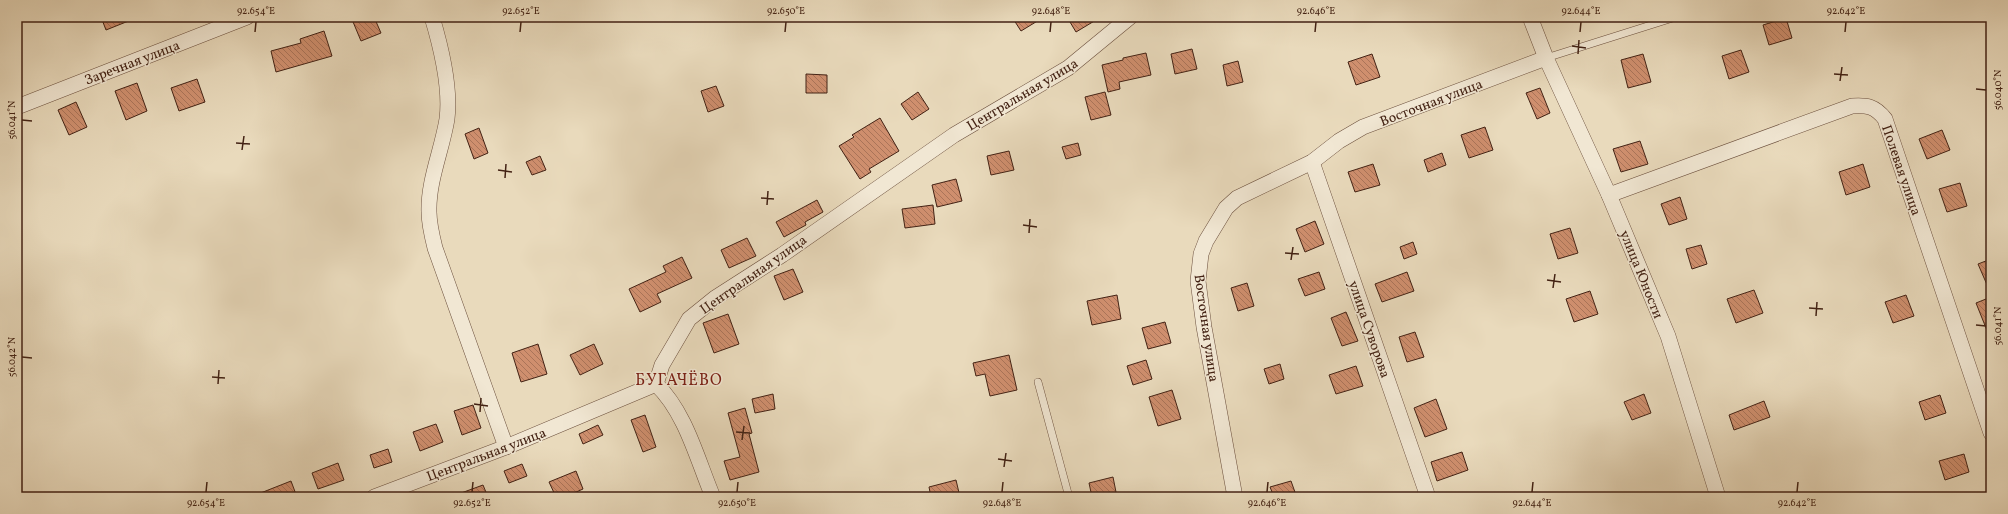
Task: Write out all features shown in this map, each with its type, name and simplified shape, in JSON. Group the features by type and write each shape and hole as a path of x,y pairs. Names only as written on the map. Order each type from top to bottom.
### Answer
{"street":[{"name":"Заречная улица","path":"17,107 247,17"},
{"path":"432,17 441,47 447,118 429,197 430,228 435,248 506,447"},
{"name":"Центральная улица","path":"374,497 506,447 656,384 662,365 689,319 715,298 782,255 954,135 1068,68 1130,17"},
{"path":"1530,17 1546,58"},
{"name":"Восточная улица","path":"1235,497 1203,319 1198,281 1201,254 1206,241 1226,208 1237,198 1312,162 1339,141 1364,127 1546,58"},
{"name":"улица Юности","path":"1546,58 1610,194 1668,336 1718,497"},
{"name":"Полевая улица","path":"1610,194 1852,106 1868,105 1878,110 1884,118 1991,433"},
{"name":"улица Суворова","path":"1312,162 1428,497"},
{"path":"656,384 668,396 678,412 713,497"}],"lane":[{"path":"1546,58 1676,17"},
{"path":"1038,382 1069,497"}],"building":[{"path":"101,17 136,17 136,18 106,30"},
{"path":"351,17 374,17 381,33 361,41"},
{"path":"1012,17 1044,17 1021,31"},
{"path":"1067,17 1101,17 1076,32"},
{"path":"1786,18 1792,38 1769,45 1763,25"},
{"path":"324,31 332,56 276,72 271,51 301,43 300,39"},
{"path":"1192,49 1197,69 1175,74 1171,54"},
{"path":"1741,50 1749,72 1729,79 1722,56"},
{"path":"1146,53 1151,75 1119,82 1120,89 1108,92 1102,65 1123,60 1123,58"},
{"path":"1372,54 1380,77 1356,85 1348,62"},
{"path":"1643,54 1651,82 1628,88 1621,60"},
{"path":"1238,61 1243,82 1227,86 1223,65"},
{"path":"806,74 827,75 827,93 806,93"},
{"path":"197,79 205,102 179,111 171,88"},
{"path":"137,83 147,111 126,120 115,91"},
{"path":"716,86 724,106 708,112 701,91"},
{"path":"1540,88 1550,113 1537,119 1526,93"},
{"path":"918,92 929,109 912,120 901,104"},
{"path":"1105,92 1111,115 1091,120 1085,97"},
{"path":"76,102 87,127 69,135 58,110"},
{"path":"880,118 899,151 869,169 871,172 860,179 839,146 854,137 852,135"},
{"path":"1485,127 1493,150 1469,158 1461,135"},
{"path":"479,128 488,153 474,159 465,134"},
{"path":"1942,130 1950,150 1927,159 1919,139"},
{"path":"1640,141 1648,164 1621,172 1613,149"},
{"path":"1078,143 1081,155 1066,159 1062,147"},
{"path":"1009,151 1014,170 991,175 987,156"},
{"path":"1442,153 1446,165 1428,172 1424,160"},
{"path":"540,156 546,170 532,175 526,162"},
{"path":"1373,164 1380,185 1355,192 1348,172"},
{"path":"1863,164 1870,187 1846,195 1839,172"},
{"path":"956,179 962,201 937,207 932,185"},
{"path":"1960,183 1967,206 1947,212 1939,189"},
{"path":"1680,197 1687,219 1669,225 1661,204"},
{"path":"817,200 823,212 805,222 806,225 784,237 776,222"},
{"path":"933,205 935,224 905,228 902,209"},
{"path":"1315,221 1324,244 1305,252 1296,229"},
{"path":"1570,228 1578,253 1558,259 1550,234"},
{"path":"747,238 756,256 729,268 721,250"},
{"path":"1413,242 1417,254 1404,259 1400,247"},
{"path":"1701,245 1707,264 1692,269 1686,249"},
{"path":"682,257 692,278 657,294 661,302 640,312 629,289 666,272 663,266"},
{"path":"1991,259 1991,294 1978,264"},
{"path":"793,269 803,292 784,300 774,276"},
{"path":"1319,272 1325,289 1305,296 1298,279"},
{"path":"1407,272 1414,291 1382,302 1375,284"},
{"path":"1247,283 1254,306 1238,311 1231,288"},
{"path":"1754,290 1763,313 1736,323 1727,299"},
{"path":"1590,291 1598,314 1574,322 1566,299"},
{"path":"1117,295 1121,319 1092,325 1087,301"},
{"path":"1906,295 1914,316 1893,323 1885,302"},
{"path":"1991,297 1991,338 1990,338 1976,303"},
{"path":"1346,312 1358,341 1342,346 1331,318"},
{"path":"728,314 739,344 714,353 703,323"},
{"path":"1165,322 1171,343 1148,349 1142,328"},
{"path":"1415,332 1424,357 1407,362 1399,337"},
{"path":"538,344 547,374 521,382 512,353"},
{"path":"594,344 603,364 580,375 570,355"},
{"path":"1009,355 1017,390 990,396 985,374 976,376 973,363"},
{"path":"1146,360 1152,379 1133,385 1127,366"},
{"path":"1280,364 1284,379 1269,384 1264,369"},
{"path":"1356,366 1363,386 1336,394 1329,375"},
{"path":"1172,390 1181,419 1158,426 1149,397"},
{"path":"773,394 775,409 755,413 752,399"},
{"path":"1644,394 1651,413 1632,420 1624,402"},
{"path":"1940,395 1946,413 1925,420 1919,402"},
{"path":"1436,399 1447,429 1425,437 1414,408"},
{"path":"1764,401 1770,417 1734,430 1729,415"},
{"path":"473,405 481,428 462,435 454,411"},
{"path":"745,408 752,433 749,434 759,472 730,480 724,461 740,457 728,413"},
{"path":"645,415 656,447 643,452 631,420"},
{"path":"436,424 443,442 420,451 413,432"},
{"path":"598,425 603,435 583,444 579,434"},
{"path":"388,449 392,462 374,468 370,455"},
{"path":"1462,452 1468,470 1437,481 1431,462"},
{"path":"1964,454 1969,472 1945,480 1939,461"},
{"path":"338,463 344,480 318,489 312,473"},
{"path":"522,464 527,476 509,483 504,471"},
{"path":"576,471 583,489 565,497 556,497 549,482"},
{"path":"1113,477 1117,497 1092,497 1089,483"},
{"path":"956,480 960,497 931,497 929,487"},
{"path":"291,481 297,497 253,497 253,496"},
{"path":"1291,481 1296,495 1274,497 1270,487"},
{"path":"483,485 488,497 453,497 453,496"}],"district":[{"name":"БУГАЧЁВО","path":"679,379"}]}
